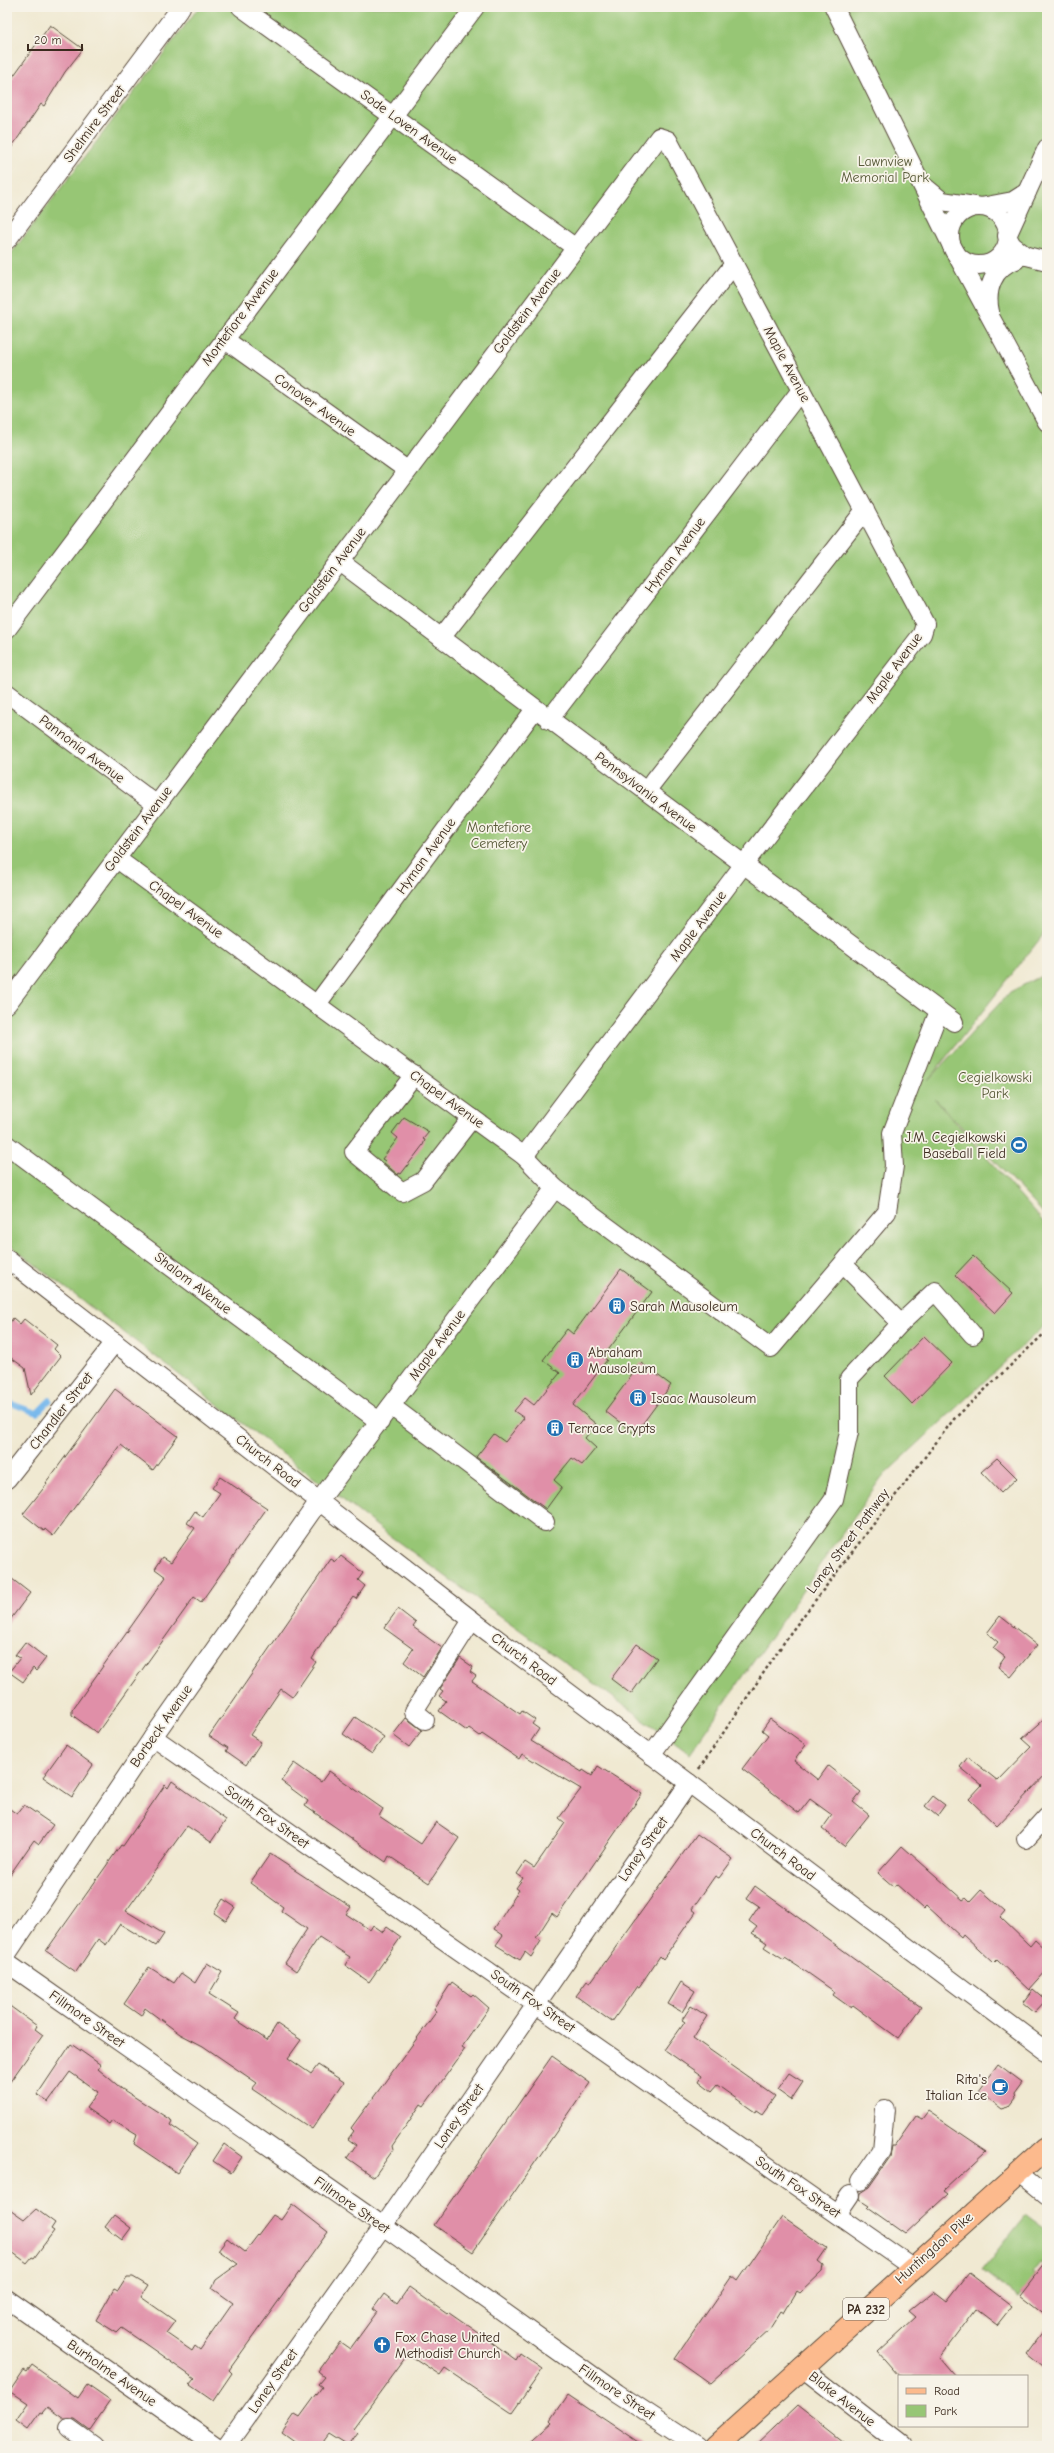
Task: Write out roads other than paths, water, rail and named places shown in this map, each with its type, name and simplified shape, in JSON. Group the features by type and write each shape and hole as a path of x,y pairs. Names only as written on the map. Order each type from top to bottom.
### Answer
{"main road":[{"name":"Huntingdon Pike","path":"716,2446 912,2267 1047,2148"}],"street":[{"name":"Shelmire Street","path":"7,240 181,7"},
{"name":"Sode Loven Avenue","path":"241,7 576,248"},
{"name":"Montefiore Avvenue","path":"7,629 392,115 475,7"},
{"path":"834,7 952,246 1047,422"},
{"name":"Goldstein Avenue","path":"7,1004 407,470 659,137"},
{"name":"Maple Avenue","path":"524,1156 744,864 922,634 925,624 668,140 659,137"},
{"path":"1027,192 1013,201 969,208 955,219 950,237 952,246 957,255 974,264 984,264 993,261 1005,243 1047,148"},
{"path":"921,184 942,201 981,207 995,212 1001,218 1005,243 1026,256 1047,261"},
{"path":"991,320 987,299 994,276 1005,263 1026,256"},
{"path":"441,638 734,264"},
{"name":"Conover Avenue","path":"224,339 407,470"},
{"name":"Hyman Avenue","path":"549,720 801,390"},
{"path":"646,791 864,510"},
{"name":"Pennsylvania Avenue","path":"339,561 549,720 954,1022"},
{"name":"Pannonia Avenue","path":"7,693 157,805"},
{"name":"Hyman Avenue","path":"317,1004 535,709"},
{"name":"Chapel Avenue","path":"117,859 524,1156 555,1188 771,1348 843,1264"},
{"path":"901,1323 843,1264 887,1212 894,1166 892,1134 939,1011"},
{"path":"414,1075 354,1152 402,1192 423,1181 472,1118"},
{"name":"Shalom AVenue","path":"7,1145 380,1422"},
{"name":"Maple Avenue","path":"319,1501 555,1188"},
{"name":"Church Road","path":"7,1259 472,1620 1047,2052"},
{"path":"651,1754 834,1499 848,1432 848,1379 901,1323 935,1292 973,1335"},
{"name":"Chandler Street","path":"7,1479 115,1342"},
{"path":"391,1406 546,1522"},
{"name":"Borbeck Avenue","path":"7,1954 153,1737 319,1501"},
{"path":"426,1720 414,1712 472,1620"},
{"name":"South Fox Street","path":"153,1737 537,2003 912,2267"},
{"name":"Loney Street","path":"226,2446 383,2226 689,1783"},
{"path":"1026,1839 1047,1816"},
{"name":"Fillmore Street","path":"7,1963 383,2226 617,2393 698,2446"},
{"path":"837,2214 881,2151 885,2109"},
{"path":"1019,2173 1047,2196"},
{"name":"Burholme Avenue","path":"7,2299 216,2446"},
{"name":"Blake Avenue","path":"801,2367 903,2446"},
{"path":"69,2428 94,2446"}],"waterway":[{"path":"7,1402 37,1413 50,1400"}],"place":[{"name":"J.M. Cegielkowski Baseball Field","path":"1019,1145"},
{"name":"Sarah Mausoleum","path":"617,1306"},
{"name":"Abraham Mausoleum","path":"575,1360"},
{"name":"Isaac Mausoleum","path":"638,1398"},
{"name":"Terrace Crypts","path":"555,1428"},
{"name":"Rita's Italian Ice","path":"1000,2087"},
{"name":"Fox Chase United Methodist Church","path":"382,2345"}],"park label":[{"name":"Lawnview Memorial Park","path":"885,170"},
{"name":"Montefiore Cemetery","path":"499,836"},
{"name":"Cegielkowski Park","path":"995,1086"}]}
